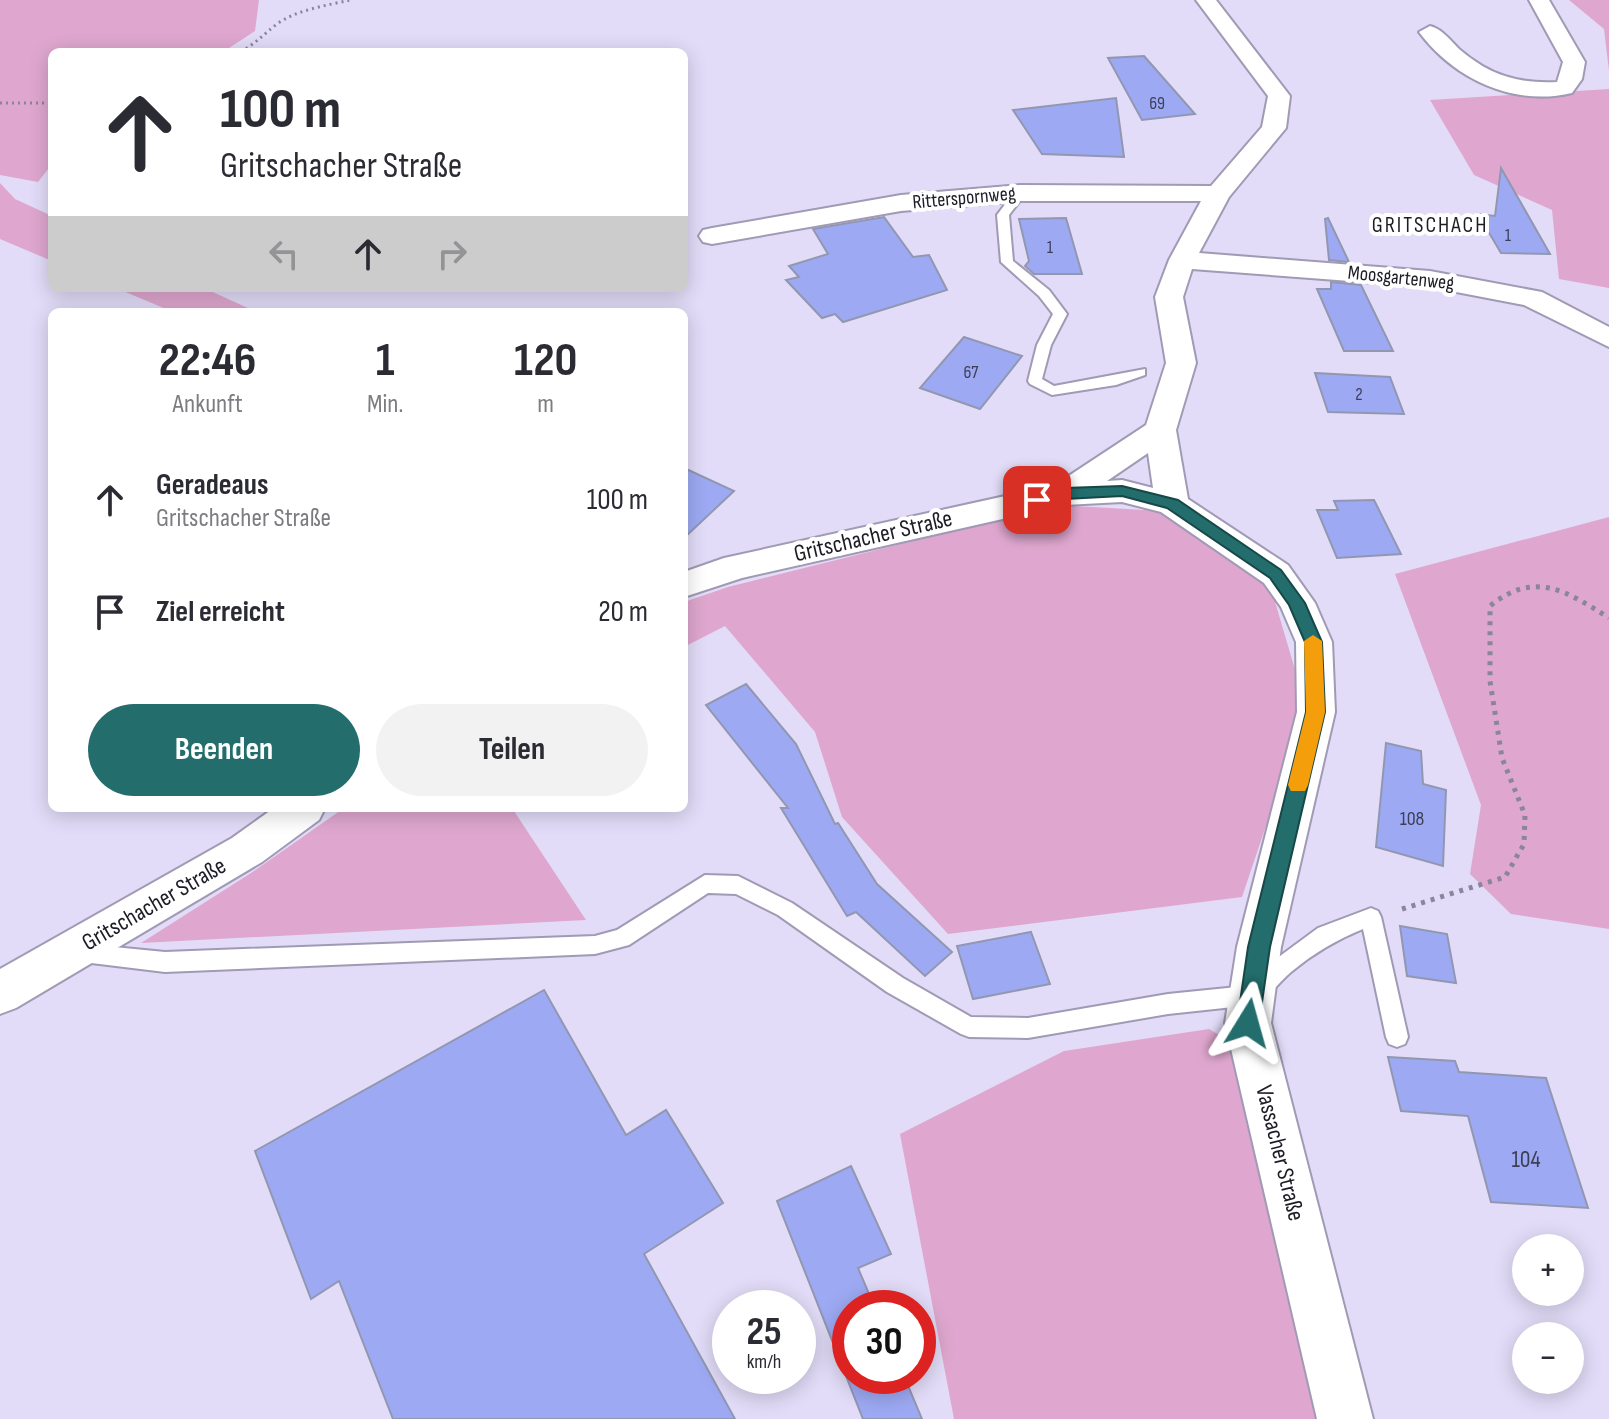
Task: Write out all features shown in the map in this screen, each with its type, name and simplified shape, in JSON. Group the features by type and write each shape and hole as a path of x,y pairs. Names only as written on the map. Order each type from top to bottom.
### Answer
{"street":[{"path":"1172,504 1160,430 1181,363 1169,297 1182,260 1218,194 1274,128 1279,96 1206,0"},
{"path":"1430,32 1463,67 1500,84 1543,90 1564,88 1571,79 1574,62 1539,0"},
{"name":"Ritterspornweg","path":"712,236 901,203 1020,193 1218,194"},
{"name":"Moosgartenweg","path":"1182,260 1430,279 1532,298 1609,338"},
{"name":"Gritschacher Straße","path":"1065,494 1160,430"},
{"name":"Gritschacher Straße","path":"688,584 751,564 1065,494 1122,491 1172,504"},
{"name":"Vassacher Straße","path":"1172,504 1276,574 1297,603 1314,642 1316,712 1259,947 1248,1023 1345,1419"},
{"name":"Gritschacher Straße","path":"0,993 247,850 299,812"}],"lane":[{"path":"1020,193 1003,215 1007,262 1044,293 1060,314 1044,345 1035,381 1052,391 1116,381 1140,372"},
{"path":"72,951 165,962 595,945 622,938 705,884 738,885 785,909 895,985 969,1027 1028,1028 1168,1004 1252,995 1283,966 1325,935 1371,917 1397,1037"}],"path":[{"path":"248,48 263,39 278,23 351,0"},
{"path":"0,103 48,103"},
{"path":"1371,917 1505,877 1524,844 1525,815 1502,758 1490,681 1490,606 1506,590 1532,583 1580,599 1609,618"}],"shaded area":[{"path":"0,0 259,0 255,31 229,48 48,48 48,169 38,182 0,175"},
{"path":"1569,0 1609,0 1609,71 1604,29"},
{"path":"1609,89 1609,288 1559,279 1552,210 1474,175 1430,100"},
{"path":"0,183 15,199 48,214 48,259 0,239"},
{"path":"126,292 213,292 248,308 164,308"},
{"path":"1057,505 1162,511 1271,588 1306,707 1242,897 948,934 842,817 815,732 725,626 688,645 688,601 728,587"},
{"path":"1609,517 1609,929 1511,914 1470,874 1481,805 1395,574"},
{"path":"338,812 515,812 586,920 141,943 251,873"},
{"path":"1209,1029 1243,1049 1327,1419 954,1419 936,1324 936,1290 930,1290 900,1134 1064,1051"}],"building":[{"path":"1144,56 1195,114 1142,120 1108,58"},
{"path":"1116,98 1124,157 1042,154 1013,110"},
{"path":"1501,168 1550,254 1501,253 1478,214 1495,216"},
{"path":"884,217 913,257 929,255 947,290 843,322 835,314 822,318 786,280 799,277 789,266 828,254 813,229"},
{"path":"1066,218 1082,274 1034,274 1025,266 1029,261 1019,219"},
{"path":"1328,218 1349,262 1329,260 1325,219"},
{"path":"1331,282 1361,285 1393,351 1344,351 1317,289 1331,289"},
{"path":"964,337 1022,356 980,409 920,388"},
{"path":"1315,373 1390,377 1404,414 1328,412"},
{"path":"688,470 734,491 688,534"},
{"path":"1374,500 1401,554 1337,558 1317,510 1338,510 1334,501"},
{"path":"746,684 796,744 835,824 838,823 877,884 952,952 925,976 856,912 847,916 781,808 788,808 706,705"},
{"path":"1386,743 1421,751 1423,784 1446,790 1443,866 1376,847"},
{"path":"1400,926 1447,934 1456,983 1407,976"},
{"path":"1031,932 1050,984 973,999 957,946"},
{"path":"544,990 626,1135 666,1110 723,1203 644,1254 712,1377 712,1394 721,1394 735,1419 393,1419 339,1281 311,1299 255,1151"},
{"path":"1388,1057 1455,1061 1459,1072 1546,1078 1588,1208 1491,1202 1468,1116 1401,1111"},
{"path":"851,1166 891,1254 858,1268 867,1290 832,1290 832,1340 816,1300 816,1290 812,1290 777,1201"},
{"path":"853,1394 912,1394 922,1419 863,1419"}],"slow traffic":[{"path":"1298,785 1316,712 1313,641"}],"district":[{"name":"GRITSCHACH","path":"1430,225"}],"route":[{"path":"1037,500 1065,494 1122,491 1172,504 1276,574 1297,603 1314,642 1316,712 1259,947 1248,1023"}]}
